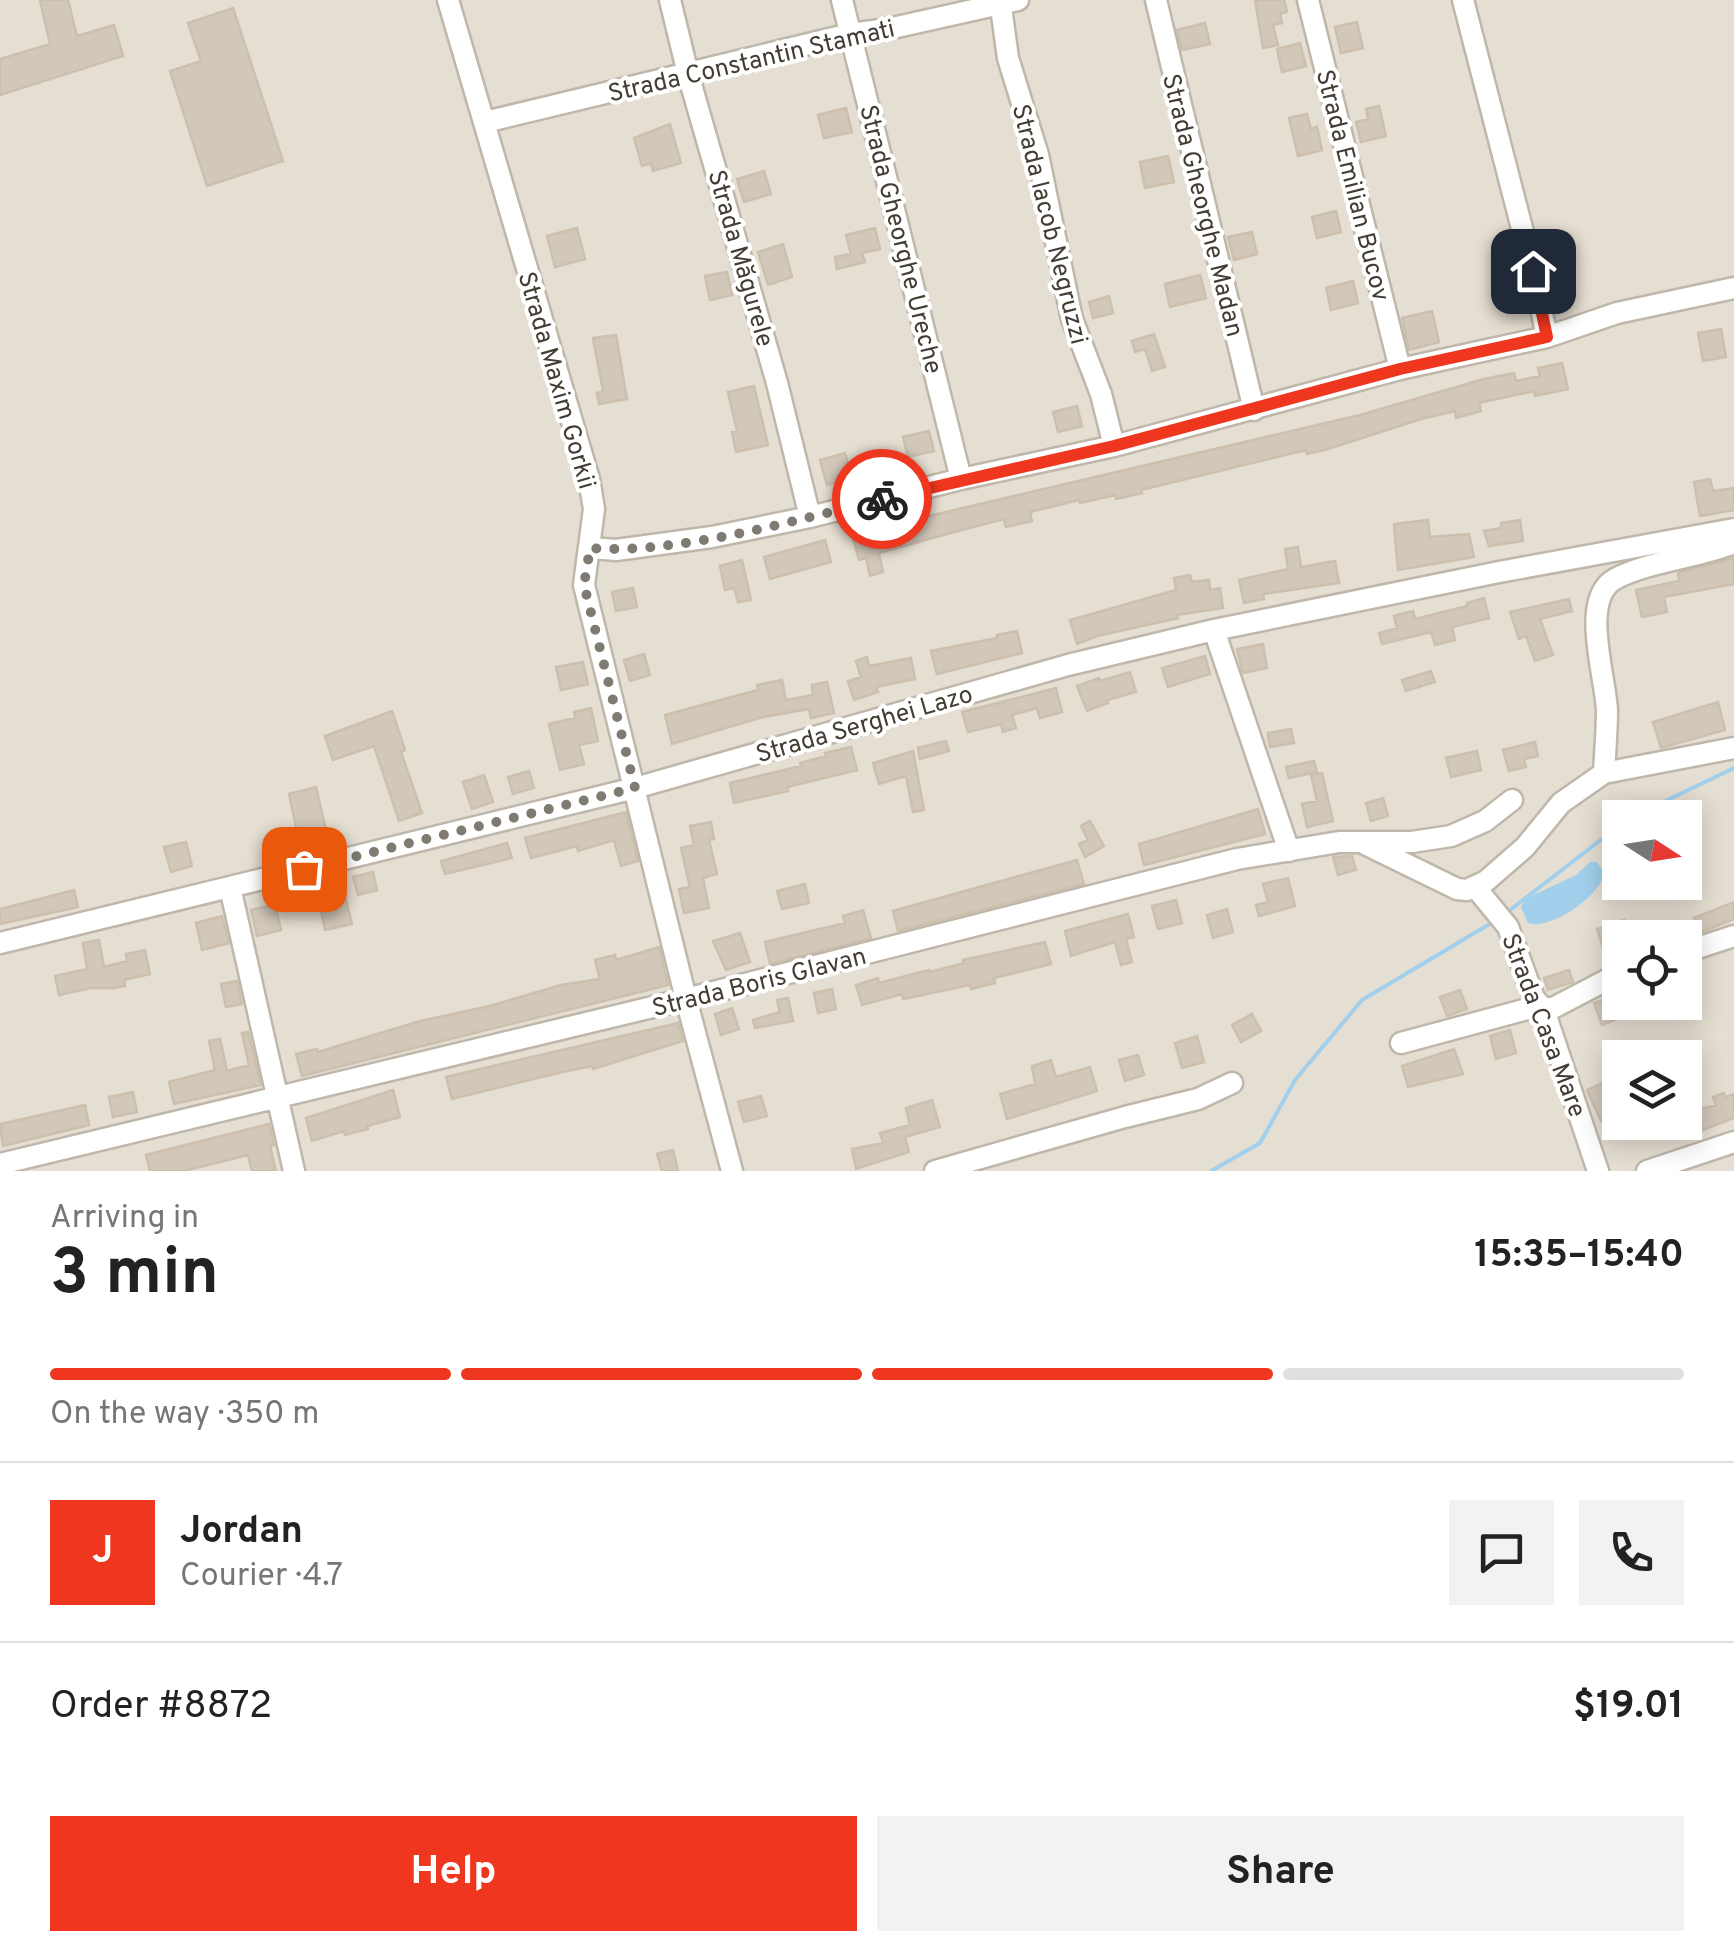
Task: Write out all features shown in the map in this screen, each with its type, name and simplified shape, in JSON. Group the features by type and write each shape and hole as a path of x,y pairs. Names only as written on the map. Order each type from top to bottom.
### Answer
{"street":[{"name":"Strada Maxim Gorkii","path":"448,0 589,478 594,509 584,585 732,1171"},
{"name":"Strada Măgurele","path":"670,0 810,517"},
{"name":"Strada Gheorghe Ureche","path":"842,0 961,479"},
{"name":"Strada Gheorghe Madan","path":"1156,0 1254,410"},
{"name":"Strada Emilian Bucov","path":"1308,0 1400,369"},
{"path":"1463,0 1547,337"},
{"name":"Strada Constantin Stamati","path":"485,122 850,34 1006,2"},
{"name":"Strada Iacob Negruzzi","path":"1006,2 1008,58 1038,156 1072,319 1101,394 1114,446"},
{"path":"590,548 616,550 712,537 810,517 1114,446 1400,369 1547,337 1616,312 1734,288"},
{"name":"Strada Serghei Lazo","path":"0,943 635,788 1068,665 1214,630 1734,529"},
{"path":"1604,773 1607,709 1596,625 1601,591 1612,580 1734,544"},
{"path":"1214,630 1289,851"},
{"path":"1360,842 1457,889 1476,888 1525,847 1560,803 1604,773 1734,748"},
{"name":"Strada Boris Glavan","path":"0,1164 686,1000 1237,859 1339,842 1412,842 1450,836 1486,821 1512,800"},
{"path":"230,887 294,1171"},
{"name":"Strada Casa Mare","path":"1476,888 1508,927 1534,998 1544,1010 1598,1171"},
{"path":"1702,946 1734,936"},
{"path":"1401,1043 1531,1008 1544,1010 1602,982"},
{"path":"935,1171 1198,1099 1232,1083"},
{"path":"1647,1171 1734,1142"}],"shaded area":[{"path":"0,0 1734,0 1734,1171 0,1171"}],"water":[{"path":"1590,862 1597,862 1602,870 1601,882 1574,909 1549,922 1528,923 1521,907 1525,899 1576,875"}],"building":[{"path":"40,0 68,0 77,36 114,25 123,56 0,95 0,59 50,44"},
{"path":"1255,0 1284,0 1287,12 1280,14 1282,23 1273,25 1278,45 1263,48"},
{"path":"233,8 283,161 207,186 170,71 201,61 188,23"},
{"path":"1357,22 1363,48 1341,53 1335,27"},
{"path":"1205,23 1210,44 1182,50 1177,30"},
{"path":"1300,43 1306,66 1282,72 1277,49"},
{"path":"1379,106 1386,136 1361,142 1356,122 1368,119 1366,109"},
{"path":"846,108 852,132 824,138 818,115"},
{"path":"1307,114 1311,129 1317,127 1322,150 1298,156 1289,118"},
{"path":"670,124 681,163 653,171 651,163 642,166 634,138"},
{"path":"1168,156 1174,182 1145,188 1140,162"},
{"path":"764,171 771,194 744,202 737,179"},
{"path":"1336,211 1341,232 1317,238 1312,217"},
{"path":"577,228 585,259 555,267 547,236"},
{"path":"875,228 880,249 862,253 865,262 837,269 835,257 851,254 846,235"},
{"path":"1252,232 1257,254 1234,260 1228,237"},
{"path":"783,244 792,277 768,285 758,252"},
{"path":"727,272 732,295 710,300 705,276"},
{"path":"1200,275 1206,298 1170,307 1165,284"},
{"path":"1353,281 1358,303 1331,310 1326,288"},
{"path":"1109,296 1113,313 1093,318 1089,302"},
{"path":"1432,311 1439,342 1409,350 1402,318"},
{"path":"1721,329 1726,357 1703,361 1698,333"},
{"path":"1154,334 1165,367 1152,371 1145,349 1135,352 1132,341"},
{"path":"616,335 627,399 599,404 597,393 603,391 593,338"},
{"path":"1562,363 1568,389 1535,396 1534,391 1479,403 1481,411 1456,418 1455,411 1421,419 1328,449 1307,454 1306,450 1116,499 1115,495 1080,503 1079,500 1030,512 1032,521 1006,527 1004,519 954,532 879,553 883,572 870,576 866,558 859,560 852,534 1360,415 1484,379 1514,373 1516,381 1540,376 1538,368"},
{"path":"754,386 768,445 736,452 732,432 737,431 728,392"},
{"path":"1077,406 1082,426 1058,432 1053,412"},
{"path":"929,431 934,451 908,457 903,437"},
{"path":"845,453 852,478 827,485 820,460"},
{"path":"1710,479 1713,491 1734,488 1734,510 1700,516 1694,482"},
{"path":"1428,520 1430,537 1469,534 1474,557 1398,570 1394,524"},
{"path":"1520,520 1523,541 1489,546 1484,531"},
{"path":"825,540 831,562 770,579 764,557"},
{"path":"1298,547 1301,567 1335,561 1339,583 1263,594 1264,599 1244,603 1239,580 1288,569 1285,549"},
{"path":"1734,558 1734,584 1664,597 1667,612 1642,617 1636,590 1679,581 1678,573"},
{"path":"742,560 751,600 738,602 734,588 725,590 720,566"},
{"path":"1190,575 1192,582 1209,580 1210,590 1220,588 1223,608 1177,615 1178,618 1077,644 1070,620 1176,590 1174,578"},
{"path":"633,588 637,607 616,611 612,592"},
{"path":"1484,598 1489,618 1452,627 1455,640 1435,645 1431,632 1382,644 1379,633 1397,628 1394,616 1413,611 1415,619"},
{"path":"1569,599 1572,611 1540,619 1553,655 1535,661 1526,636 1519,639 1510,612"},
{"path":"1017,631 1022,653 937,674 931,651"},
{"path":"1263,644 1267,668 1243,673 1237,649"},
{"path":"644,654 650,675 630,681 624,660"},
{"path":"1205,656 1210,674 1168,687 1162,668"},
{"path":"867,657 869,666 911,658 915,679 876,687 878,692 854,700 848,681 861,677 856,661"},
{"path":"583,662 588,684 561,690 556,667"},
{"path":"1431,671 1435,682 1406,691 1402,680"},
{"path":"1130,672 1136,692 1107,700 1108,703 1087,711 1077,686"},
{"path":"782,680 786,700 813,695 812,685 827,682 834,713 811,718 809,709 763,717 672,744 665,715"},
{"path":"1056,688 1062,712 1040,718 1037,708 1012,715 1016,728 1003,732 1001,724 968,732 962,712"},
{"path":"1718,702 1725,730 1661,748 1653,722"},
{"path":"591,708 598,741 579,745 584,764 560,770 549,724 575,718 574,712"},
{"path":"392,711 422,813 399,821 374,746 333,760 325,736"},
{"path":"1291,729 1294,743 1270,747 1268,733"},
{"path":"946,741 949,751 920,759 918,748"},
{"path":"1535,742 1538,756 1524,759 1526,767 1509,771 1503,750"},
{"path":"851,747 857,770 734,803 730,783 801,766 800,763 826,756 825,753"},
{"path":"913,751 924,810 913,812 906,776 879,784 873,763"},
{"path":"1477,751 1481,770 1451,777 1446,758"},
{"path":"1314,761 1317,772 1289,778 1286,767"},
{"path":"529,771 534,788 513,794 508,777"},
{"path":"1322,773 1333,821 1307,827 1302,804 1317,801 1311,775"},
{"path":"484,775 493,802 472,809 463,782"},
{"path":"316,787 328,839 300,846 289,794"},
{"path":"1383,798 1388,816 1371,821 1366,803"},
{"path":"1258,809 1265,834 1144,865 1139,844"},
{"path":"626,812 638,861 621,866 614,840 578,851 577,846 531,858 525,838"},
{"path":"1090,821 1104,846 1085,857 1079,844 1088,840 1081,826"},
{"path":"711,822 714,839 709,840 717,874 703,878 709,908 684,913 679,889 690,887 681,848 694,845 690,826"},
{"path":"186,842 192,866 171,872 164,847"},
{"path":"507,843 512,858 445,874 441,861"},
{"path":"1352,856 1356,870 1338,875 1333,857"},
{"path":"1077,860 1084,884 898,931 893,911"},
{"path":"373,872 377,890 358,895 353,877"},
{"path":"1288,878 1295,906 1259,916 1256,905 1268,902 1263,884"},
{"path":"805,884 809,903 782,909 777,891"},
{"path":"74,890 78,907 0,924 0,909"},
{"path":"346,900 352,924 325,930 320,906"},
{"path":"1176,900 1182,923 1158,929 1152,906"},
{"path":"1734,902 1734,919 1702,932 1702,920 1694,918"},
{"path":"275,904 281,930 257,936 251,910"},
{"path":"1227,909 1233,932 1213,938 1207,915"},
{"path":"863,910 871,938 770,964 765,942 845,923 843,916"},
{"path":"1128,914 1134,937 1126,939 1132,962 1121,965 1115,942 1071,956 1065,931"},
{"path":"222,916 229,943 202,950 196,923"},
{"path":"740,933 750,962 726,970 713,941"},
{"path":"99,940 104,967 127,961 126,954 145,950 150,974 124,980 125,986 59,995 55,976 87,969 83,943"},
{"path":"1045,942 1051,964 994,978 995,983 971,989 970,985 903,999 902,994 862,1005 856,985 878,978 879,983 930,972 964,963 963,960"},
{"path":"659,947 668,985 302,1076 296,1054 317,1049 318,1052 561,985 600,979 595,960 615,955 616,960"},
{"path":"1569,970 1573,982 1548,990 1544,978"},
{"path":"237,981 242,1004 226,1007 221,984"},
{"path":"832,989 836,1009 818,1013 814,993"},
{"path":"1460,990 1467,1009 1447,1016 1440,997"},
{"path":"788,998 793,1021 755,1028 753,1020 780,1012 777,1000"},
{"path":"1602,1000 1602,1020 1615,1020 1602,1025 1594,1003"},
{"path":"732,1008 739,1029 721,1035 715,1014"},
{"path":"1252,1014 1261,1031 1241,1042 1232,1025"},
{"path":"678,1023 683,1041 593,1069 592,1066 558,1073 452,1099 446,1077"},
{"path":"1510,1030 1516,1053 1496,1059 1490,1036"},
{"path":"248,1032 261,1085 174,1104 169,1082 215,1070 209,1041 220,1039 227,1071 249,1065 242,1033"},
{"path":"1197,1036 1204,1062 1182,1068 1175,1043"},
{"path":"1454,1049 1463,1074 1408,1087 1402,1066"},
{"path":"1138,1055 1144,1075 1125,1081 1119,1060"},
{"path":"1051,1060 1056,1077 1090,1067 1097,1091 1007,1119 1000,1094 1035,1084 1032,1066"},
{"path":"1602,1083 1601,1121 1587,1090"},
{"path":"393,1090 400,1117 367,1126 368,1129 345,1135 344,1131 312,1141 306,1118"},
{"path":"133,1092 137,1112 113,1117 109,1097"},
{"path":"1734,1094 1734,1118 1703,1130 1702,1109 1716,1105 1713,1097"},
{"path":"761,1096 767,1116 744,1122 738,1102"},
{"path":"932,1100 940,1127 905,1137 909,1152 856,1169 852,1149 883,1143 880,1133 910,1125 906,1108"},
{"path":"85,1105 89,1125 3,1146 0,1124"},
{"path":"269,1124 276,1171 252,1171 248,1155 184,1171 150,1171 146,1155"},
{"path":"673,1150 678,1171 662,1171 657,1154"}],"waterway":[{"path":"1667,800 1734,768"},
{"path":"1505,914 1602,839"},
{"path":"1211,1171 1260,1143 1295,1080 1362,1000 1493,922"}],"way so far":[{"path":"304,869 635,788 584,585 590,548 616,550 712,537 882,499"}],"route":[{"path":"882,499 1114,446 1400,369 1547,337 1533,271"}]}
